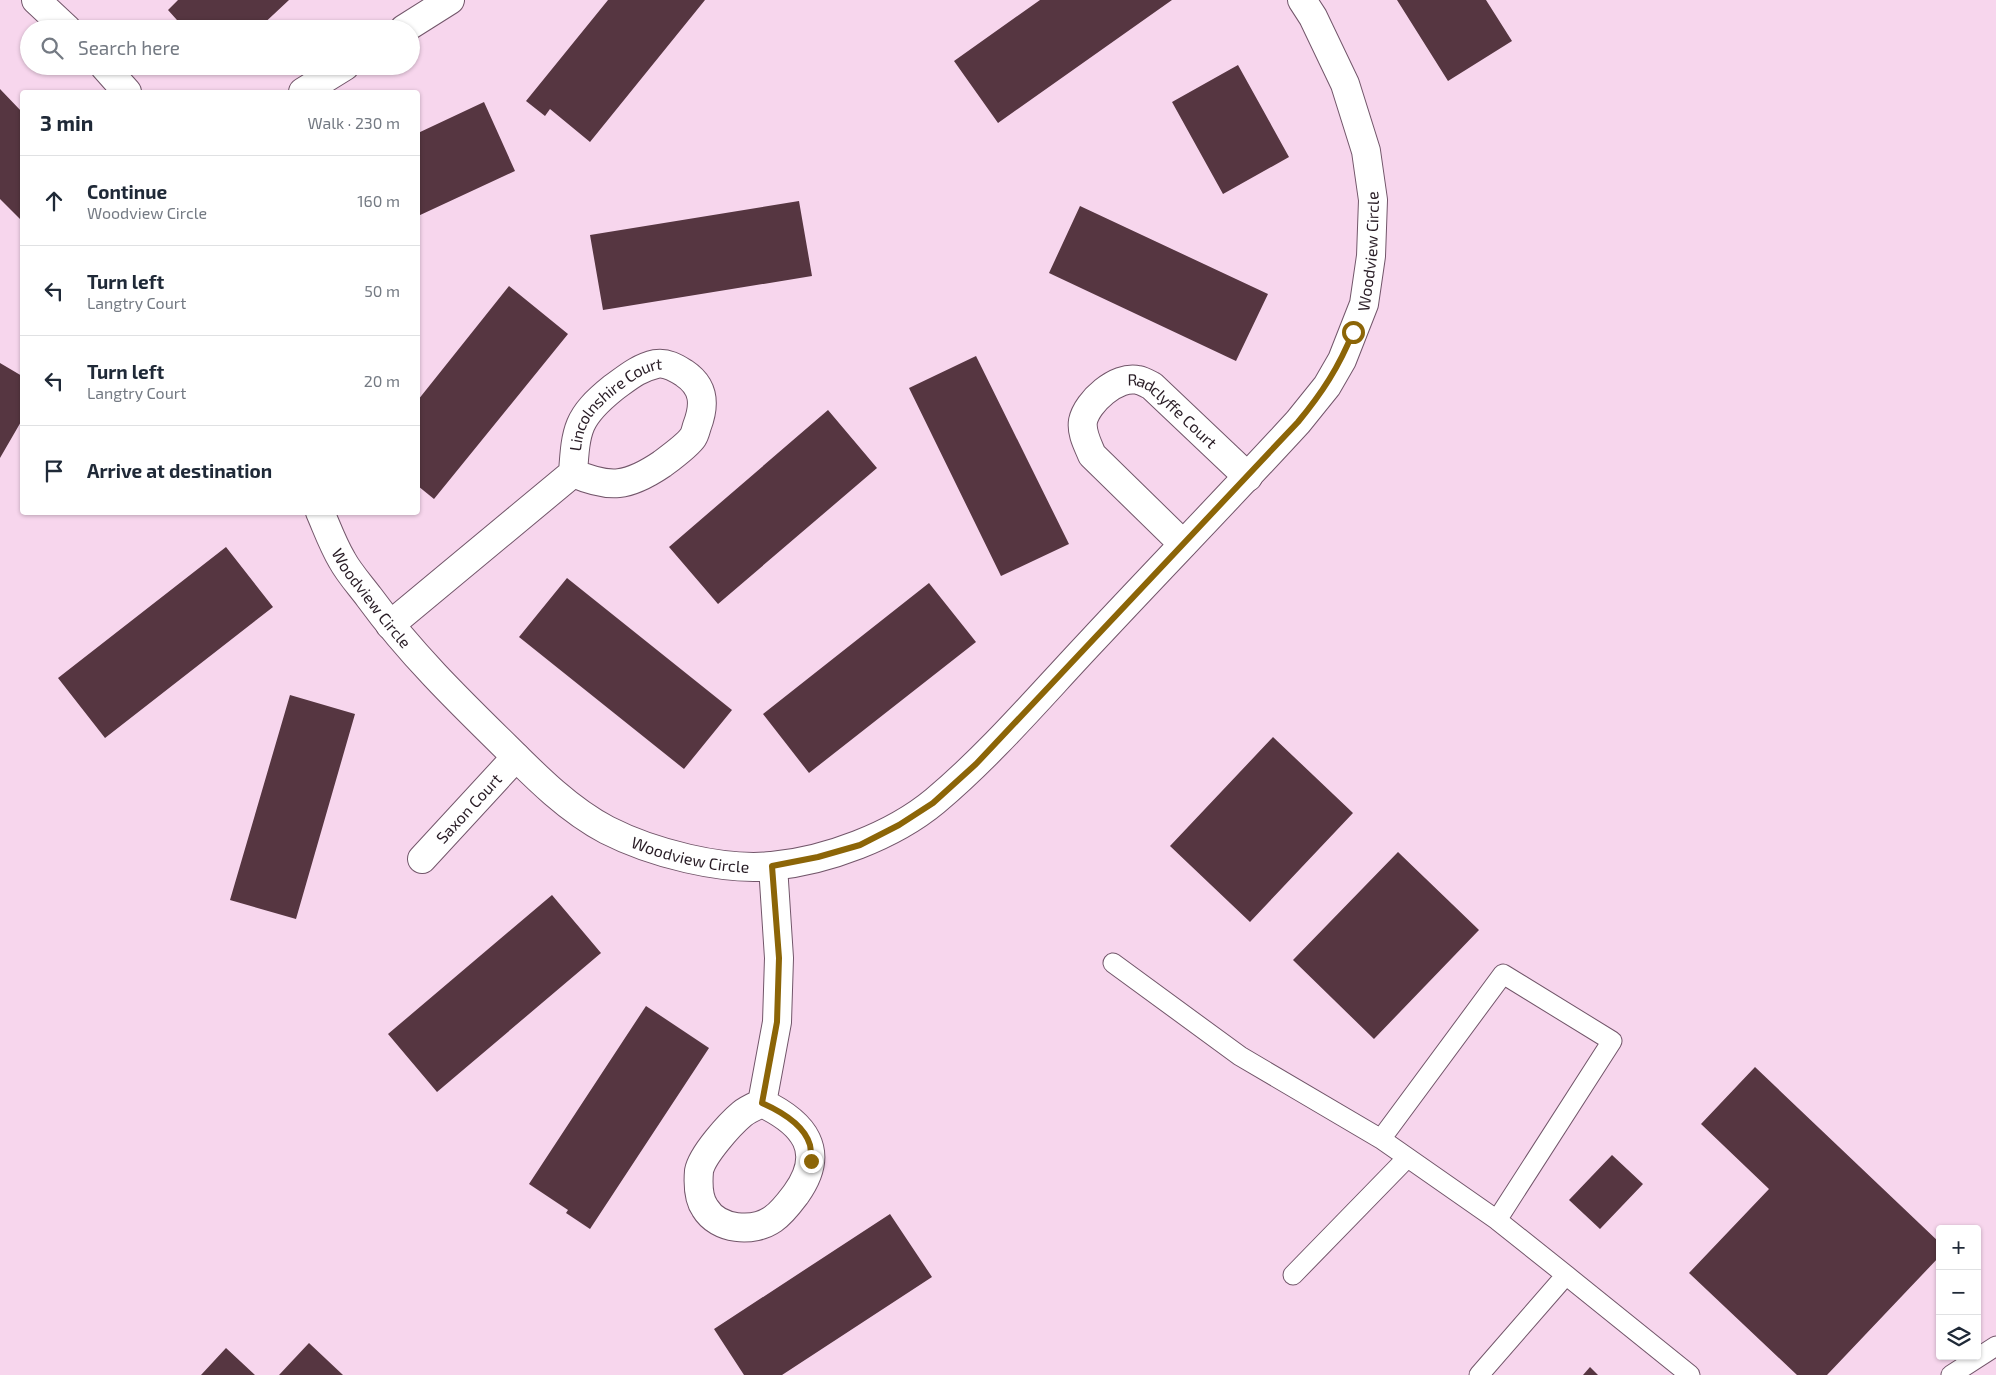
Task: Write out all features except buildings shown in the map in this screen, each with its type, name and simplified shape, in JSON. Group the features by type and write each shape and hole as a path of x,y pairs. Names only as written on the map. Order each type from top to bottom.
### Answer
{"street":[{"path":"36,0 57,20"},
{"path":"418,20 450,0"},
{"name":"Woodview Circle","path":"321,515 342,562 390,625 451,693 567,805 606,830 650,848 688,858 735,866 772,866 818,857 860,845 899,825 933,803 976,764 1182,544 1248,477 1307,412 1327,386 1342,360 1364,304 1370,256 1373,200 1366,152 1344,84 1313,17 1302,0"},
{"path":"112,75 125,90"},
{"path":"307,90 331,75"},
{"name":"Lincolnshire Court","path":"390,625 573,473 575,439 582,420 594,403 634,372 658,364 674,367 690,378 701,392 703,410 693,437 667,460 644,476 620,484 594,482 573,473"},
{"name":"Radclyffe Court","path":"1182,544 1092,455 1085,440 1082,422 1089,407 1102,392 1118,383 1136,379 1152,386 1248,477"},
{"name":"Saxon Court","path":"422,859 516,757"},
{"path":"762,1103 777,1022 779,958 772,866"},
{"path":"762,1103 782,1112 802,1131 809,1144 811,1161 804,1183 791,1201 773,1219 754,1227 738,1228 721,1222 705,1209 699,1191 700,1169 713,1146 728,1127 744,1112 762,1103"}],"lane":[{"path":"1113,963 1240,1056 1381,1139 1497,1220 1690,1375"},
{"path":"1381,1139 1503,974 1612,1041 1497,1220"},
{"path":"1293,1275 1407,1158"},
{"path":"1479,1375 1566,1275"},
{"path":"1951,1375 1996,1346"}],"route":[{"path":"811,1161 809,1144 802,1131 782,1112 762,1103 777,1022 779,958 772,866 818,857 860,845 899,825 933,803 976,764 1182,544 1248,477 1312,406 1327,386 1342,360 1353,332"}]}
